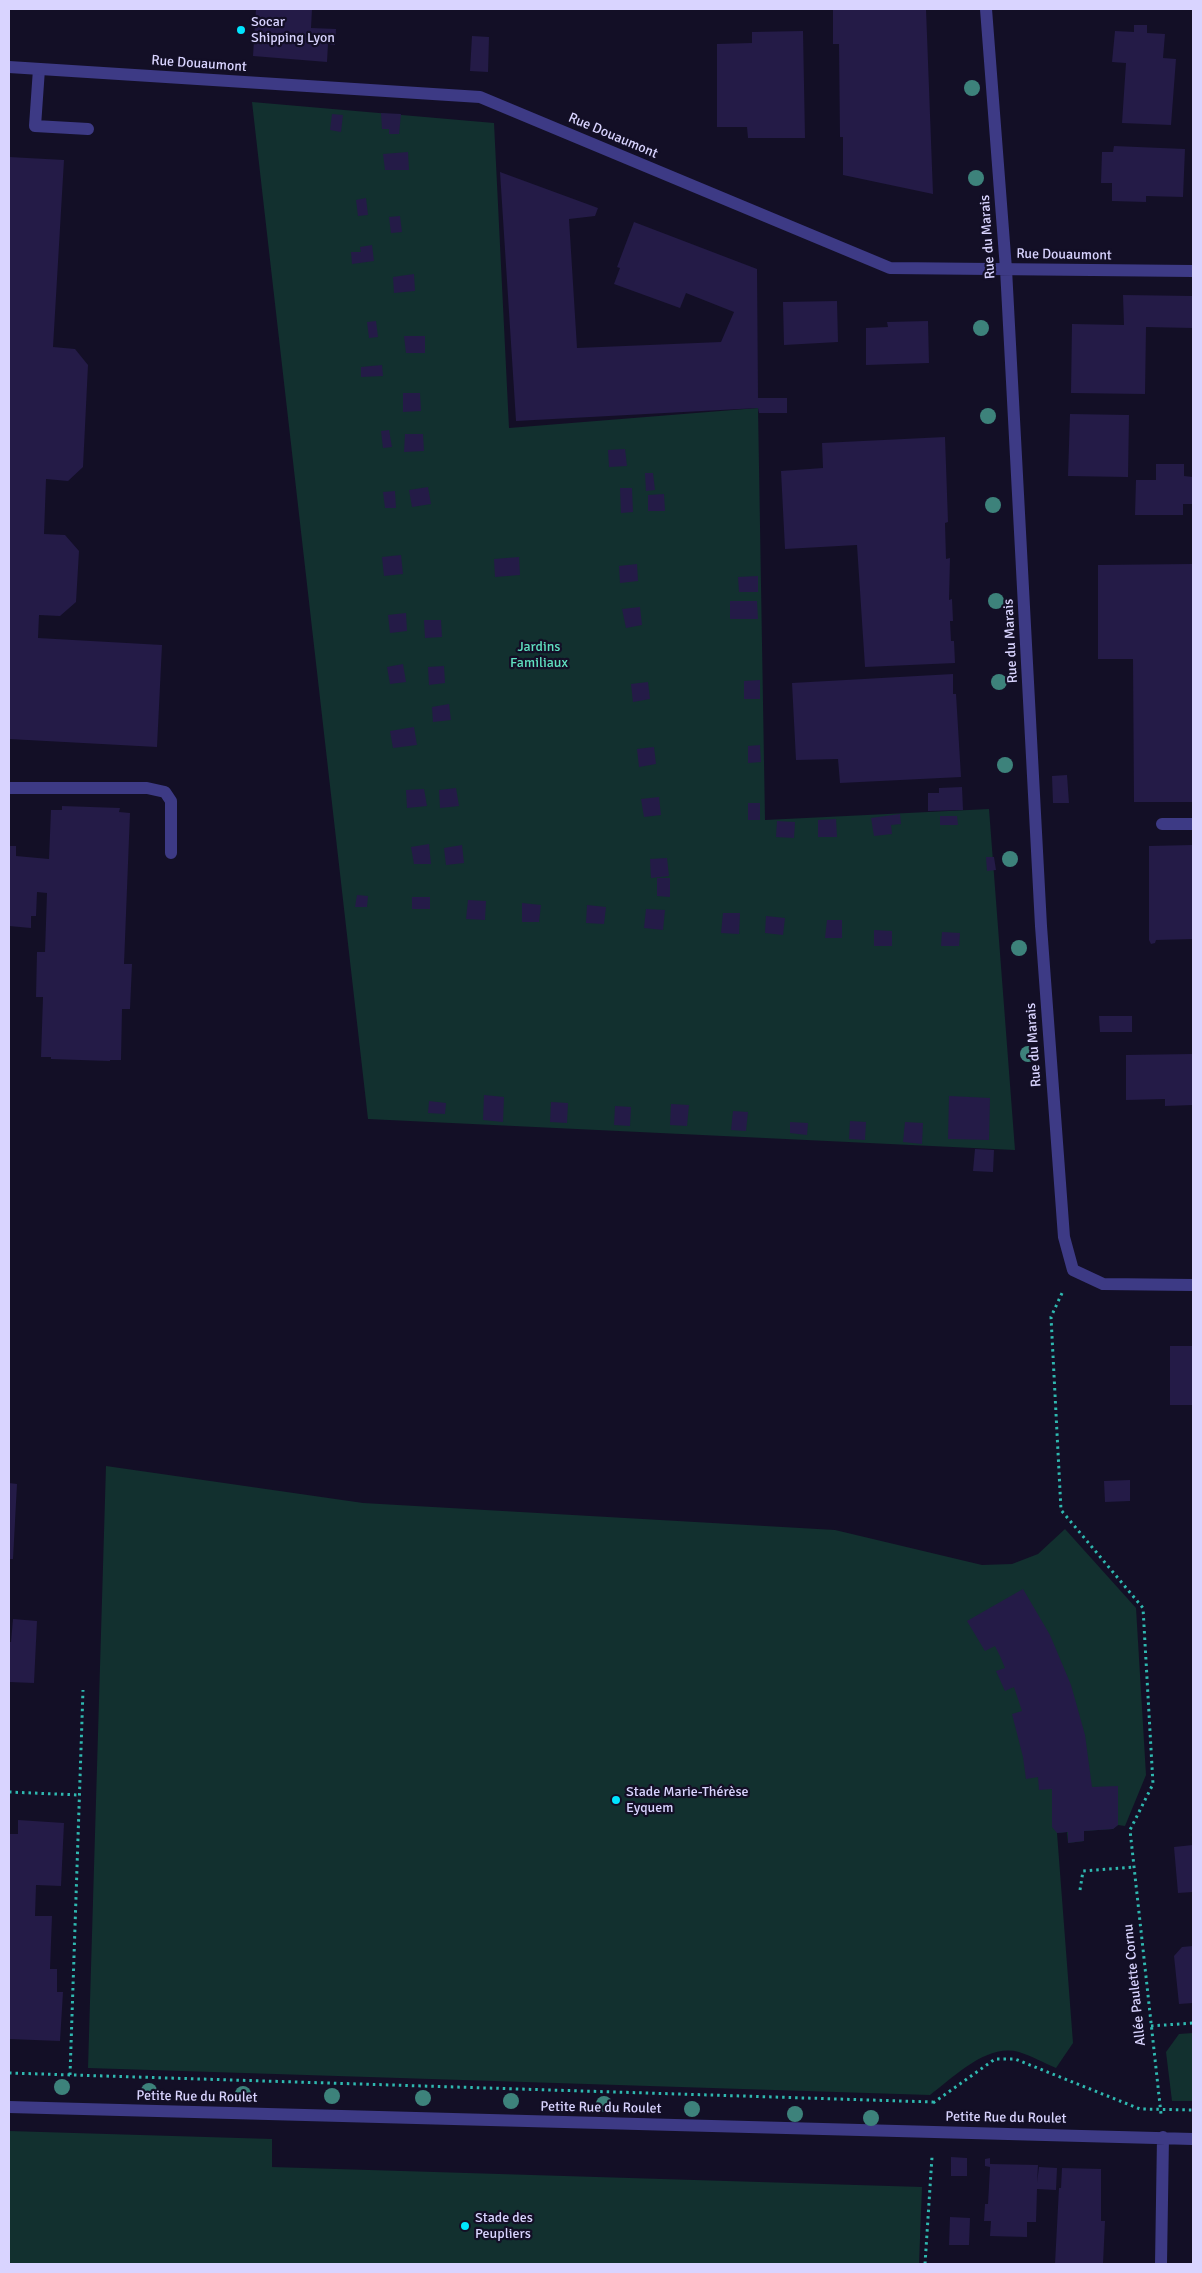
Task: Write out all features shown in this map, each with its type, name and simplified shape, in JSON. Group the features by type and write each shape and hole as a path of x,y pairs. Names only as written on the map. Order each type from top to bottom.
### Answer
{"street":[{"name":"Rue du Marais","path":"986,9 1006,269 1041,926 1064,1237 1072,1270"},
{"name":"Rue Douaumont","path":"9,67 480,97 890,268 1193,271"},
{"path":"39,69 35,126 88,129"},
{"path":"9,788 147,788 165,792 171,801 170,853"},
{"path":"1162,824 1193,824"},
{"path":"1072,1270 1103,1284 1193,1285"},
{"name":"Petite Rue du Roulet","path":"9,2108 1193,2139"},
{"path":"1161,2264 1163,2137"}],"path":[{"name":"Allée Paulette Cornu","path":"1072,1270 1051,1317 1061,1510 1143,1608 1152,1784 1130,1830 1163,2137"},
{"path":"70,2075 83,1690"},
{"path":"9,1792 79,1795"},
{"path":"1080,1890 1083,1872 1134,1867"},
{"path":"1151,2026 1193,2023"},
{"path":"9,2073 933,2102"}],"green space":[{"name":"Jardins Familiaux","path":"252,102 494,123 509,428 758,408 765,820 989,809 1015,1150 368,1119"},
{"name":"Stade Marie-Thérèse Eyquem","path":"106,1466 363,1503 835,1530 982,1565 1012,1564 1038,1554 1065,1529 1136,1608 1146,1775 1125,1826 1118,1825 1113,1829 1084,1831 1084,1841 1068,1843 1067,1832 1057,1833 1073,2043 1056,2068 1019,2052 995,2052 972,2063 930,2095 88,2068"},
{"path":"1193,2033 1193,2101 1172,2101 1166,2052 1179,2034"},
{"name":"Stade des Peupliers","path":"9,2131 272,2139 272,2167 922,2187 919,2264 9,2264"}],"building":[{"path":"256,9 312,9 311,28 336,29 335,45 328,44 327,62 253,56"},
{"path":"833,9 926,9 933,194 843,175 843,137 840,137 839,44 833,44"},
{"path":"1134,25 1147,25 1147,33 1165,34 1163,58 1176,59 1171,125 1122,123 1126,63 1112,62 1115,31 1134,32"},
{"path":"803,31 805,138 748,138 747,127 717,127 717,44 752,43 752,32"},
{"path":"472,36 489,37 488,72 470,71"},
{"path":"381,113 401,114 399,134 389,134 389,129 382,129"},
{"path":"332,114 343,115 341,132 330,130"},
{"path":"1114,146 1185,149 1183,197 1146,196 1146,202 1112,201 1112,183 1101,183 1102,152 1113,152"},
{"path":"408,152 409,170 385,170 383,154"},
{"path":"9,157 64,160 53,347 75,349 88,365 83,467 68,481 46,479 44,534 65,535 79,551 76,602 60,616 39,615 38,638 162,645 157,747 9,739"},
{"path":"500,172 598,208 595,216 569,219 577,348 721,342 734,312 686,293 680,308 614,284 620,268 617,267 634,222 757,269 758,398 787,398 787,413 759,413 758,408 516,421"},
{"path":"366,198 368,215 358,216 356,200"},
{"path":"400,216 402,232 391,233 389,217"},
{"path":"372,245 374,261 352,264 351,252 361,252 360,247"},
{"path":"414,274 415,291 394,293 393,277"},
{"path":"1123,295 1193,296 1193,328 1146,327 1145,394 1071,393 1072,324 1124,325"},
{"path":"837,301 838,342 784,345 783,302"},
{"path":"376,321 378,337 369,338 367,322"},
{"path":"928,321 929,363 866,365 866,328 888,327 887,322"},
{"path":"404,336 425,336 425,353 406,353"},
{"path":"382,365 383,376 361,377 361,367"},
{"path":"403,393 420,393 421,411 403,412"},
{"path":"1070,414 1129,415 1128,477 1068,476"},
{"path":"389,430 392,447 383,448 381,431"},
{"path":"405,434 423,434 424,451 404,452"},
{"path":"945,437 948,522 945,523 946,559 950,558 949,600 952,599 953,621 950,621 951,641 954,641 955,663 865,667 857,545 785,549 781,471 823,468 822,443"},
{"path":"625,449 627,466 609,467 608,450"},
{"path":"1156,464 1184,464 1184,476 1193,477 1193,504 1183,504 1183,515 1135,515 1136,480 1156,480"},
{"path":"645,473 653,473 655,490 646,491"},
{"path":"428,487 431,504 412,507 409,490"},
{"path":"620,488 632,488 633,512 621,513"},
{"path":"395,491 396,508 385,508 383,492"},
{"path":"664,494 665,511 648,511 648,495"},
{"path":"401,555 403,574 384,576 382,557"},
{"path":"519,557 520,575 495,577 494,559"},
{"path":"637,564 638,581 620,583 619,566"},
{"path":"1193,564 1193,802 1134,802 1133,659 1098,659 1098,565"},
{"path":"758,576 758,592 739,592 738,577"},
{"path":"730,601 757,601 758,619 730,619"},
{"path":"640,607 642,625 626,628 622,609"},
{"path":"406,613 407,631 390,633 388,615"},
{"path":"424,620 441,620 442,637 425,638"},
{"path":"403,664 406,682 390,684 387,667"},
{"path":"444,666 445,683 429,685 428,667"},
{"path":"953,674 953,694 956,694 961,777 840,783 838,759 796,760 792,683"},
{"path":"760,680 760,699 744,699 744,681"},
{"path":"648,682 650,699 633,702 631,684"},
{"path":"449,704 451,720 433,722 432,707"},
{"path":"414,727 417,745 393,748 390,731"},
{"path":"760,745 761,762 748,763 748,746"},
{"path":"654,747 656,764 639,767 637,749"},
{"path":"1067,775 1069,803 1053,803 1052,776"},
{"path":"962,787 963,810 928,811 928,793 939,793 939,788"},
{"path":"456,788 459,806 440,808 439,790"},
{"path":"424,789 427,806 407,808 406,790"},
{"path":"659,797 661,815 644,817 641,799"},
{"path":"748,803 760,803 760,820 748,820"},
{"path":"62,806 120,808 119,812 130,813 124,964 132,964 130,1009 122,1009 121,1060 51,1059 51,1057 41,1057 43,997 36,997 37,952 45,952 47,893 37,892 36,916 31,916 31,928 9,926 9,846 16,846 16,856 49,859 51,810 62,810"},
{"path":"900,814 901,824 891,825 892,834 874,836 871,818"},
{"path":"940,816 957,816 958,825 940,825"},
{"path":"836,819 837,837 818,837 818,820"},
{"path":"777,821 795,822 794,838 776,837"},
{"path":"429,844 431,864 414,864 411,847"},
{"path":"462,845 464,863 446,865 444,848"},
{"path":"1193,845 1193,939 1156,940 1155,943 1151,944 1149,940 1149,846"},
{"path":"986,857 994,857 996,870 987,871"},
{"path":"667,858 669,876 651,878 650,859"},
{"path":"657,878 670,878 670,897 657,896"},
{"path":"357,895 368,896 367,907 355,907"},
{"path":"412,897 430,897 430,909 412,909"},
{"path":"468,900 486,901 485,920 466,919"},
{"path":"522,903 541,905 539,922 522,922"},
{"path":"587,905 606,907 604,924 586,923"},
{"path":"646,909 665,910 663,930 644,928"},
{"path":"723,913 740,913 739,934 721,933"},
{"path":"766,916 785,918 783,935 765,933"},
{"path":"827,920 842,920 842,938 825,938"},
{"path":"874,930 892,931 892,946 874,946"},
{"path":"942,932 960,933 959,946 941,946"},
{"path":"1099,1016 1132,1016 1132,1032 1100,1032"},
{"path":"1193,1054 1193,1105 1165,1106 1165,1099 1126,1100 1126,1055"},
{"path":"484,1095 504,1097 503,1122 483,1120"},
{"path":"949,1096 990,1098 989,1140 948,1139"},
{"path":"429,1101 446,1103 445,1114 428,1113"},
{"path":"551,1102 568,1103 567,1123 550,1122"},
{"path":"671,1104 689,1105 687,1126 670,1125"},
{"path":"615,1106 631,1107 630,1126 614,1125"},
{"path":"733,1111 748,1112 746,1131 731,1130"},
{"path":"850,1121 866,1122 865,1140 849,1139"},
{"path":"790,1122 808,1123 807,1135 790,1133"},
{"path":"905,1122 923,1123 922,1144 903,1142"},
{"path":"975,1149 994,1150 993,1172 973,1171"},
{"path":"1170,1346 1193,1346 1193,1405 1170,1405"},
{"path":"1130,1480 1130,1501 1105,1502 1104,1481"},
{"path":"9,1483 17,1484 13,1559 9,1559"},
{"path":"1023,1589 1050,1635 1071,1685 1085,1735 1092,1787 1118,1786 1118,1825 1113,1829 1084,1831 1084,1841 1068,1843 1068,1832 1057,1833 1052,1827 1052,1789 1039,1790 1038,1777 1026,1779 1023,1757 1012,1714 1022,1711 1014,1687 1005,1691 996,1671 1005,1668 995,1646 985,1651 967,1621"},
{"path":"13,1619 37,1621 34,1683 9,1682 9,1642 11,1642"},
{"path":"18,1820 64,1823 61,1886 36,1885 35,1916 52,1916 50,1969 57,1969 57,1992 63,1992 60,2041 9,2039 9,1834 18,1834"},
{"path":"1193,1845 1193,1892 1178,1893 1174,1847"},
{"path":"1193,1946 1193,2003 1179,2004 1174,1956 1182,1947"},
{"path":"951,2157 967,2158 967,2176 951,2176"},
{"path":"990,2158 990,2164 1038,2165 1037,2183 1039,2167 1057,2168 1056,2190 1037,2189 1036,2222 1027,2222 1027,2237 990,2236 991,2221 984,2221 985,2204 988,2204 990,2167 985,2166 985,2159"},
{"path":"1062,2168 1101,2169 1101,2221 1105,2221 1103,2264 1055,2264 1059,2188 1061,2188"},
{"path":"950,2217 970,2218 969,2245 949,2245"}],"place":[{"name":"Socar Shipping Lyon","path":"241,30"},
{"name":"Stade Marie-Thérèse Eyquem","path":"616,1800"},
{"name":"Stade des Peupliers","path":"465,2226"}]}
